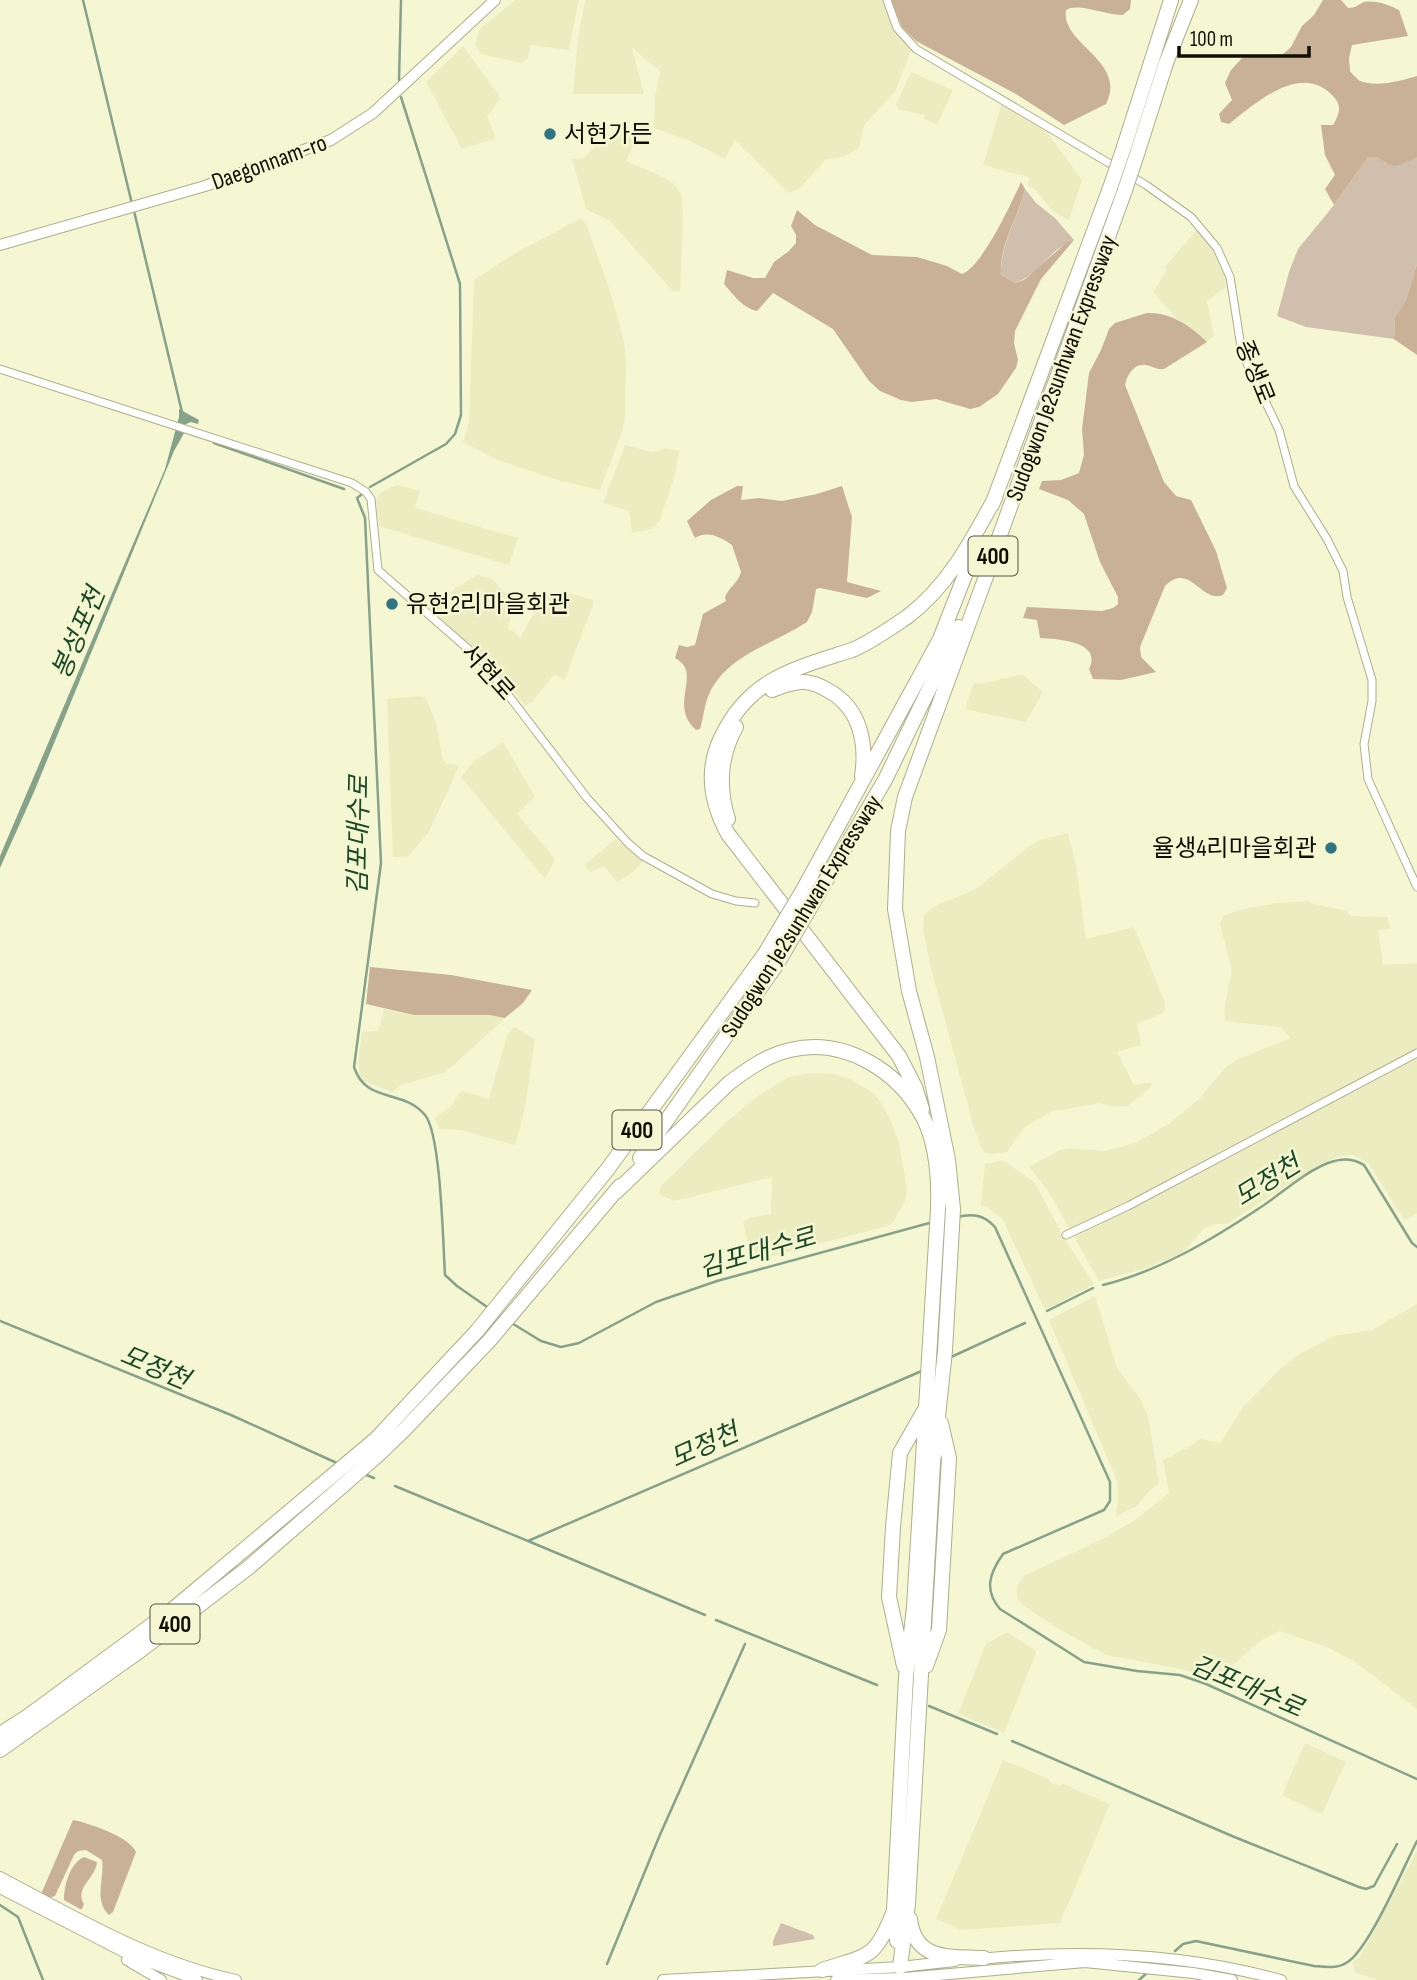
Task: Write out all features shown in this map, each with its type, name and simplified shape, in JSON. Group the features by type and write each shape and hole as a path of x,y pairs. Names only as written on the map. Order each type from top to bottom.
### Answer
{"highway":[{"name":"Sudogwon Je2sunhwan Expressway","path":"0,1750 141,1650 248,1568 342,1487 371,1452 483,1336 516,1309 616,1192 777,964 839,825 940,639 1110,188 1171,0"},
{"name":"Sudogwon Je2sunhwan Expressway","path":"483,1336 502,1301 607,1170 809,895 885,780 992,560 1191,0"},
{"path":"906,1677 888,1597 900,1454 941,1388 951,1255 936,1167 920,1100 899,1056 727,834 712,800 710,781 717,746 734,711 756,691 799,668 855,649 908,615 939,587 963,555 995,498"},
{"path":"903,1975 894,1911 906,1677 930,1408 935,1258 952,1183 909,992 895,909 898,831 914,768 992,560"},
{"path":"839,825 860,785 864,750 857,722 836,695 821,687 806,682 772,690 750,707 741,719 725,754 722,789 731,825 740,844 820,939 901,1044 941,1126"},
{"path":"616,1192 729,1083 750,1068 788,1050 807,1047 835,1050 877,1066 904,1090 925,1121"},
{"path":"903,1975 921,1680 939,1630 949,1458 930,1408"},
{"name":"Sudogwon Je2sunhwan Expressway","path":"0,1734 172,1610 328,1479 371,1452"},
{"path":"908,1904 915,1941 928,1952 944,1956 984,1958"},
{"path":"822,1970 869,1954 885,1934 894,1911"}],"main road":[{"name":"Daegonnam-ro","path":"0,245 205,186 312,148 351,129 388,100 495,0"},
{"path":"0,1877 159,1962 182,1978 197,1980"},
{"path":"0,1888 96,1938 161,1980"},
{"path":"96,1938 159,1962 236,1980"},
{"path":"663,1980 822,1970 903,1975 984,1958 1076,1952 1200,1964 1281,1980"},
{"path":"159,1962 167,1980"},
{"path":"836,1980 955,1974 1085,1962 1193,1973 1233,1980"},
{"path":"943,1980 955,1974"}],"street":[{"name":"종생로","path":"887,0 897,28 916,49 1146,185 1191,217 1217,248 1230,277 1242,353 1279,430 1294,486 1343,571 1347,597 1372,680 1372,701 1364,744 1368,779 1417,887"},
{"name":"서현로","path":"0,369 352,483 366,492 373,509 378,570 483,662 565,771 615,830 643,856 712,894 755,903"},
{"path":"1066,1235 1128,1206 1417,1054"}],"shaded area":[{"path":"515,0 579,0 569,50 531,45 528,58 521,63 481,54 475,43 479,30"},
{"path":"585,0 883,0 898,35 911,51 895,92 864,125 859,148 843,157 825,160 799,189 789,193 735,140 725,159 690,141 654,128 655,97 660,71 632,48 644,94 573,94 578,38"},
{"path":"891,0 1131,0 1130,9 1123,15 1077,7 1066,10 1067,22 1073,33 1101,64 1108,76 1110,89 1106,104 1064,125 1016,94 916,41 902,27"},
{"path":"1323,0 1341,0 1348,8 1364,2 1373,2 1399,10 1408,36 1352,45 1350,71 1358,80 1379,84 1417,76 1417,157 1393,166 1378,157 1368,157 1334,205 1325,189 1335,175 1325,155 1321,125 1333,125 1337,118 1339,107 1333,96 1320,86 1293,84 1265,97 1229,124 1221,122 1219,114 1232,100 1225,83 1231,70 1242,58 1283,54 1291,47 1302,26 1314,15"},
{"path":"463,46 501,98 487,116 496,138 462,149 426,82"},
{"path":"911,72 953,90 937,125 924,119 925,115 898,109 896,105"},
{"path":"1003,99 1041,124 1082,180 1069,220 1052,211 1035,189 1028,186 1029,177 983,165"},
{"path":"608,134 632,136 636,140 626,161 659,175 673,183 679,191 683,225 680,291 673,291 610,221 586,209 572,159 584,158"},
{"path":"1378,156 1386,164 1417,157 1417,264 1406,300 1395,317 1394,339 1306,327 1277,316 1298,249 1368,157"},
{"path":"1021,182 1025,189 1006,242 1001,275 1016,283 1024,280 1066,243 1074,240 1041,279 1015,331 1014,343 1018,360 1016,368 998,394 979,407 970,409 936,399 912,402 880,391 869,381 833,329 773,293 757,311 747,307 724,284 727,270 753,278 765,278 774,262 796,243 796,235 791,226 797,210 815,225 872,255 917,257 947,266 962,274 970,269 987,247"},
{"path":"1025,189 1074,240 1058,249 1032,274 1016,283 1001,275 1001,264"},
{"path":"581,218 587,226 610,291 624,341 626,362 623,429 600,490 561,481 498,460 463,442 469,422 474,280 512,255"},
{"path":"1199,227 1207,235 1224,271 1226,287 1207,301 1214,335 1207,342 1178,320 1153,292 1167,271 1165,267"},
{"path":"1417,264 1417,355 1394,339 1395,317 1406,300"},
{"path":"1147,313 1156,313 1180,321 1207,342 1164,369 1138,366 1129,374 1125,385 1164,482 1176,496 1191,500 1216,551 1227,588 1223,595 1215,596 1182,578 1165,586 1140,647 1141,657 1156,672 1121,680 1093,679 1089,669 1092,660 1090,652 1076,643 1040,638 1037,620 1023,618 1027,607 1102,611 1118,604 1118,597 1100,562 1084,514 1068,500 1039,489 1042,481 1061,480 1079,473 1084,455 1082,429 1089,373 1109,329 1115,323"},
{"path":"179,409 199,420 198,424 186,424 0,868 0,856 165,469"},
{"path":"625,445 653,452 666,448 679,451 675,475 659,522 651,529 632,533 629,511 603,503"},
{"path":"397,485 420,491 415,508 518,538 509,565 379,526 376,499 381,492"},
{"path":"737,486 743,486 741,500 759,498 782,501 842,486 852,517 847,582 881,591 867,598 816,589 812,612 807,622 740,659 718,679 708,697 700,729 696,730 688,720 685,710 686,672 683,664 675,658 679,645 695,645 703,614 726,601 725,597 741,572 732,545 719,537 709,535 695,538 687,521 711,500"},
{"path":"478,575 491,578 506,594 512,608 508,630 520,638 541,600 551,593 565,592 593,600 564,681 555,674 532,702 525,706 492,666 433,611 455,588"},
{"path":"1022,674 1043,692 1026,722 965,709 974,683"},
{"path":"420,696 426,698 436,722 443,760 459,766 429,832 408,857 393,857 387,699"},
{"path":"503,742 535,797 517,814 555,859 545,879 461,777 473,762"},
{"path":"1068,833 1076,865 1086,939 1134,927 1165,1002 1165,1011 1137,1024 1141,1045 1117,1052 1134,1085 1150,1082 1153,1085 1128,1106 1115,1107 1099,1103 1051,1112 1023,1128 1007,1152 990,1154 984,1152 974,1128 930,965 923,929 924,915 933,907 976,889 1040,840"},
{"path":"616,839 643,861 633,872 617,882 604,866 590,872 584,865"},
{"path":"1308,901 1347,911 1351,916 1387,917 1391,929 1378,930 1383,965 1417,963 1417,1213 1404,1220 1368,1163 1352,1155 1341,1156 1317,1166 1227,1224 1204,1228 1187,1249 1174,1257 1099,1281 1048,1191 1029,1167 1060,1150 1070,1148 1105,1151 1135,1143 1170,1123 1199,1099 1225,1068 1236,1060 1291,1038 1280,1027 1225,1021 1224,1009 1232,971 1220,924 1224,915 1244,909"},
{"path":"370,967 451,975 532,990 523,1003 505,1018 489,1015 414,1015 366,1004"},
{"path":"384,1009 414,1015 489,1015 505,1018 446,1072 401,1085 392,1092 366,1082 360,1076 358,1063 362,1032 378,1031"},
{"path":"514,1027 535,1039 525,1109 515,1145 460,1130 439,1129 435,1118 452,1105 462,1091 489,1099 507,1035"},
{"path":"811,1073 835,1074 847,1078 871,1091 880,1101 899,1142 907,1189 905,1201 894,1221 888,1226 756,1260 743,1223 750,1218 771,1214 772,1177 674,1201 659,1194 661,1186 725,1123 759,1095 789,1077"},
{"path":"1003,1160 1035,1183 1063,1236 1094,1284 1045,1310 1003,1220 981,1205 985,1164"},
{"path":"1095,1296 1117,1368 1141,1400 1148,1416 1159,1484 1148,1492 1137,1506 1116,1516 1117,1481 1049,1320"},
{"path":"1417,1304 1417,1709 1355,1662 1329,1648 1280,1631 1260,1641 1215,1681 1181,1669 1106,1655 1052,1625 1023,1605 1017,1597 1017,1586 1024,1576 1132,1522 1169,1493 1163,1460 1200,1439 1220,1443 1244,1406 1280,1369 1299,1354 1334,1336 1372,1330"},
{"path":"1007,1632 1036,1653 1004,1733 958,1714 986,1644"},
{"path":"1305,1743 1346,1762 1322,1814 1282,1795"},
{"path":"1003,1760 1049,1779 1051,1783 1059,1786 1063,1784 1110,1804 1060,1923 962,1930 936,1919"},
{"path":"73,1820 118,1836 136,1852 113,1912 109,1915 104,1909 101,1896 102,1860 86,1850 78,1851 74,1855 55,1896 49,1898 41,1894"},
{"path":"1417,1851 1417,1980 1378,1980 1356,1973 1352,1963 1361,1955"},
{"path":"84,1857 97,1862 83,1888 84,1904 80,1909 64,1900 64,1894 72,1869"},
{"path":"781,1923 813,1935 815,1939 773,1946"}],"waterway":[{"path":"83,0 132,204"},
{"path":"399,80 401,0"},
{"path":"370,487 446,444 455,434 461,415 460,284 401,97"},
{"path":"134,211 182,412"},
{"name":"김포대수로","path":"214,443 344,489"},
{"name":"김포대수로","path":"361,495 357,498 365,518 381,863 354,1067 367,1086 406,1101 425,1115 435,1144 438,1166 445,1275 490,1309"},
{"name":"모정천","path":"1103,1285 1145,1271 1185,1253 1243,1219 1311,1172 1328,1163 1342,1160 1364,1165 1417,1247"},
{"name":"김포대수로","path":"957,1217 978,1216 995,1227 1110,1482 1110,1501 1104,1510 1003,1554 994,1568 990,1582 992,1595 1000,1609 1084,1662 1180,1675 1206,1684 1417,1779"},
{"name":"김포대수로","path":"510,1322 541,1341 561,1347 579,1343 656,1302 717,1281 933,1222"},
{"name":"모정천","path":"1047,1311 1093,1288"},
{"name":"모정천","path":"0,1321 231,1415 339,1464"},
{"name":"모정천","path":"949,1358 1025,1323"},
{"name":"모정천","path":"395,1486 528,1541 924,1370"},
{"name":"모정천","path":"364,1474 374,1478"},
{"path":"528,1541 705,1615"},
{"path":"716,1620 877,1685"},
{"path":"607,1964 659,1837 745,1644"},
{"path":"929,1706 997,1734"},
{"path":"1012,1741 1232,1836 1366,1889 1374,1886 1397,1844"},
{"name":"김포대수로","path":"1175,1951 1183,1944 1196,1941 1314,1966 1342,1965 1355,1956 1365,1943 1417,1841"},
{"path":"0,1905 18,1917 43,1980"},
{"name":"김포대수로","path":"1139,1980 1147,1973"}],"place":[{"name":"서현가든","path":"550,134"},
{"name":"유현2리마을회관","path":"392,604"},
{"name":"율생4리마을회관","path":"1331,848"}],"water label":[{"name":"봉성포천","path":"78,633"}]}
